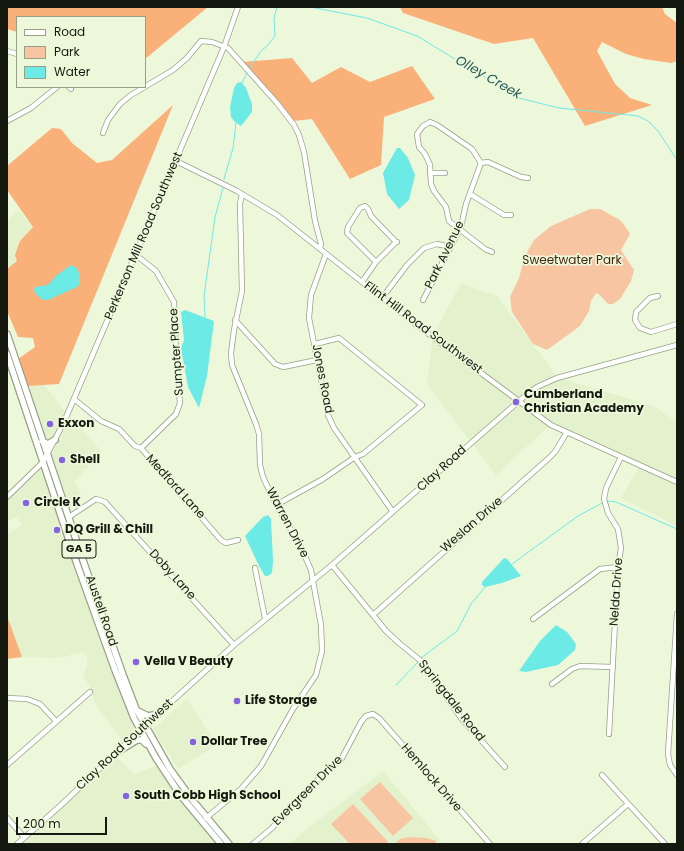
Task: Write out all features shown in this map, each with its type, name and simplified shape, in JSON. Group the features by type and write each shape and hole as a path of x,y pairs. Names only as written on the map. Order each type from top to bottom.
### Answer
{"main road":[{"name":"Austell Road","path":"7,334 42,441 123,675 138,711 148,745 181,796 221,844"},
{"name":"Austell Road","path":"7,354 9,367 115,670 143,728 170,769 206,818 229,844"},
{"path":"42,441 50,444 55,440"},
{"path":"138,711 148,716 158,714"},
{"path":"119,751 137,740 142,740 148,745"}],"street":[{"name":"Perkerson Mill Road Southwest","path":"7,497 48,456 136,255 224,46 238,7"},
{"path":"146,86 173,70 187,58 199,42 204,40 224,46 239,59 268,93 296,130 304,152 315,221 321,244 320,249"},
{"path":"7,121 30,108 56,88"},
{"path":"103,133 108,120 120,104 143,88"},
{"path":"492,252 485,249 471,236 460,230 449,221 446,207 434,191 431,184 428,160 419,147 417,134 423,126 430,122 444,128 472,148 481,163 488,162 521,177 528,178"},
{"name":"Flint Hill Road Southwest","path":"176,160 242,194 277,215 382,298 547,422 677,482"},
{"name":"Park Avenue","path":"423,300 460,230 470,194 481,163"},
{"path":"430,173 445,173"},
{"name":"Warren Drive","path":"206,818 241,789 261,766 293,708 316,674 320,664 323,638 311,570 300,545 276,505 260,465 259,434 232,365 231,353 235,320 242,291 240,204 242,194"},
{"path":"470,194 504,215 511,215"},
{"path":"362,282 376,262 397,242 371,216 368,208 365,206 360,208 348,227 347,233 367,255 376,262"},
{"path":"382,298 407,265 424,248 437,244 451,247"},
{"name":"Jones Road","path":"326,254 316,277 309,307 309,318 328,416 334,428 393,512"},
{"name":"Sumpter Place","path":"136,255 156,271 174,302 176,356 180,403 179,410 176,414 141,448"},
{"path":"658,296 650,298 636,312 635,320 640,328 651,332 677,324"},
{"path":"235,320 275,364 283,367 318,360"},
{"path":"276,505 323,479 355,457 372,448 422,405 339,338 315,344"},
{"name":"Clay Road","path":"234,645 265,618 332,565 537,387 547,382 677,346"},
{"path":"9,367 15,360"},
{"name":"Medford Lane","path":"74,399 101,421 120,429 135,446 141,448 221,540 226,543 238,540"},
{"name":"Weslan Drive","path":"373,615 549,458 555,452 567,432"},
{"name":"Nelda Drive","path":"609,734 618,567 621,548 618,529 605,505 604,499 606,488 621,457"},
{"name":"Doby Lane","path":"69,517 96,498 105,502 234,645"},
{"name":"Springdale Road","path":"332,565 398,643 421,661 461,718 505,767"},
{"path":"534,620 600,569 618,567"},
{"path":"255,568 265,618"},
{"path":"677,614 676,650 668,754 670,765 677,775"},
{"name":"Clay Road Southwest","path":"17,844 234,645"},
{"path":"552,684 572,669 580,666 613,666"},
{"path":"7,765 90,692"},
{"path":"7,698 35,701 43,706 56,721"},
{"name":"Evergreen Drive","path":"253,844 272,828 317,780 342,758 361,722 370,714"},
{"name":"Hemlock Drive","path":"370,714 379,718 490,844"},
{"path":"602,775 665,844"},
{"path":"582,844 628,804"},
{"path":"7,818 24,837"}],"shaded area":[{"path":"7,7 208,7 146,58 146,16 16,16 16,32 7,29"},
{"path":"400,7 662,7 665,14 677,23 677,61 671,63 644,59 626,54 602,42 597,51 615,84 630,98 652,105 585,126 533,38 494,44 403,13"},
{"path":"292,58 312,83 341,67 370,82 412,66 435,99 384,117 381,165 350,179 312,119 293,121 242,62"},
{"path":"173,105 59,384 28,386 18,359 35,347 33,338 18,337 7,311 7,269 17,261 15,255 20,241 33,227 7,190 7,166 52,128 61,129 72,143 97,163 112,160"},
{"path":"19,210 33,227 20,241 17,261 7,269 7,220"},
{"path":"461,283 497,296 558,378 654,406 677,422 677,526 621,498 640,465 550,425 496,475 427,384 433,335"},
{"path":"44,384 66,413 52,440 49,442 44,439 28,386"},
{"path":"71,417 102,452 75,481 81,494 68,502 52,454"},
{"path":"40,469 44,470 106,655 134,729 123,741 95,703 90,686 83,676 87,667 87,658 83,652 58,658 22,657 7,616 7,534 22,525 18,517 7,521 7,499"},
{"path":"7,616 22,657 7,659"},
{"path":"187,699 217,745 178,769 153,729"},
{"name":"South Cobb High School","path":"114,754 134,775 157,765 167,770 222,844 14,844"},
{"path":"383,771 443,844 289,844 317,821"}],"green space":[{"name":"Sweetwater Park","path":"590,209 600,209 620,220 630,234 621,250 634,270 631,281 620,299 613,304 608,304 600,295 596,293 591,301 589,311 580,326 547,350 533,344 512,312 510,297 519,278 525,256 534,240 551,226"},
{"path":"380,782 413,818 393,836 360,799"},
{"path":"353,804 388,842 386,844 350,844 331,824"},
{"path":"410,837 427,838 436,841 436,844 395,844 400,839"}],"water":[{"path":"241,82 246,88 252,104 252,112 241,126 231,117 230,107 234,88 237,83"},
{"path":"397,148 400,148 408,158 415,175 409,200 399,209 387,194 383,173"},
{"path":"71,265 77,268 80,276 80,284 77,287 48,300 43,300 36,294 34,290 35,287 48,285 57,275"},
{"path":"185,310 214,321 207,376 199,408 188,387 181,348 184,340 181,312"},
{"path":"268,515 271,519 273,561 272,573 265,576 245,536 263,517"},
{"path":"504,558 507,559 521,576 485,587 482,585 482,582"},
{"path":"556,625 567,632 576,644 575,650 558,665 526,672 519,671 540,641"}],"waterway":[{"path":"249,69 261,51 275,36 274,18 277,7"},
{"name":"Olley Creek","path":"310,7 367,18 417,36 519,98 559,108 638,116 648,121 658,131 677,160"},
{"path":"242,83 247,73"},
{"path":"224,179 233,148 236,123"},
{"path":"205,317 204,296 215,217 223,188"},
{"path":"607,501 616,502 677,529"},
{"path":"512,564 578,516 602,503"},
{"path":"421,658 457,631 471,604 485,587"},
{"path":"396,685 419,661"}],"place":[{"name":"Cumberland Christian Academy","path":"516,402"},
{"name":"Exxon","path":"50,424"},
{"name":"Shell","path":"62,460"},
{"name":"Circle K","path":"26,503"},
{"name":"DQ Grill & Chill","path":"57,530"},
{"name":"Vella V Beauty","path":"136,662"},
{"name":"Life Storage","path":"237,701"},
{"name":"Dollar Tree","path":"193,742"},
{"name":"South Cobb High School","path":"126,796"}]}
